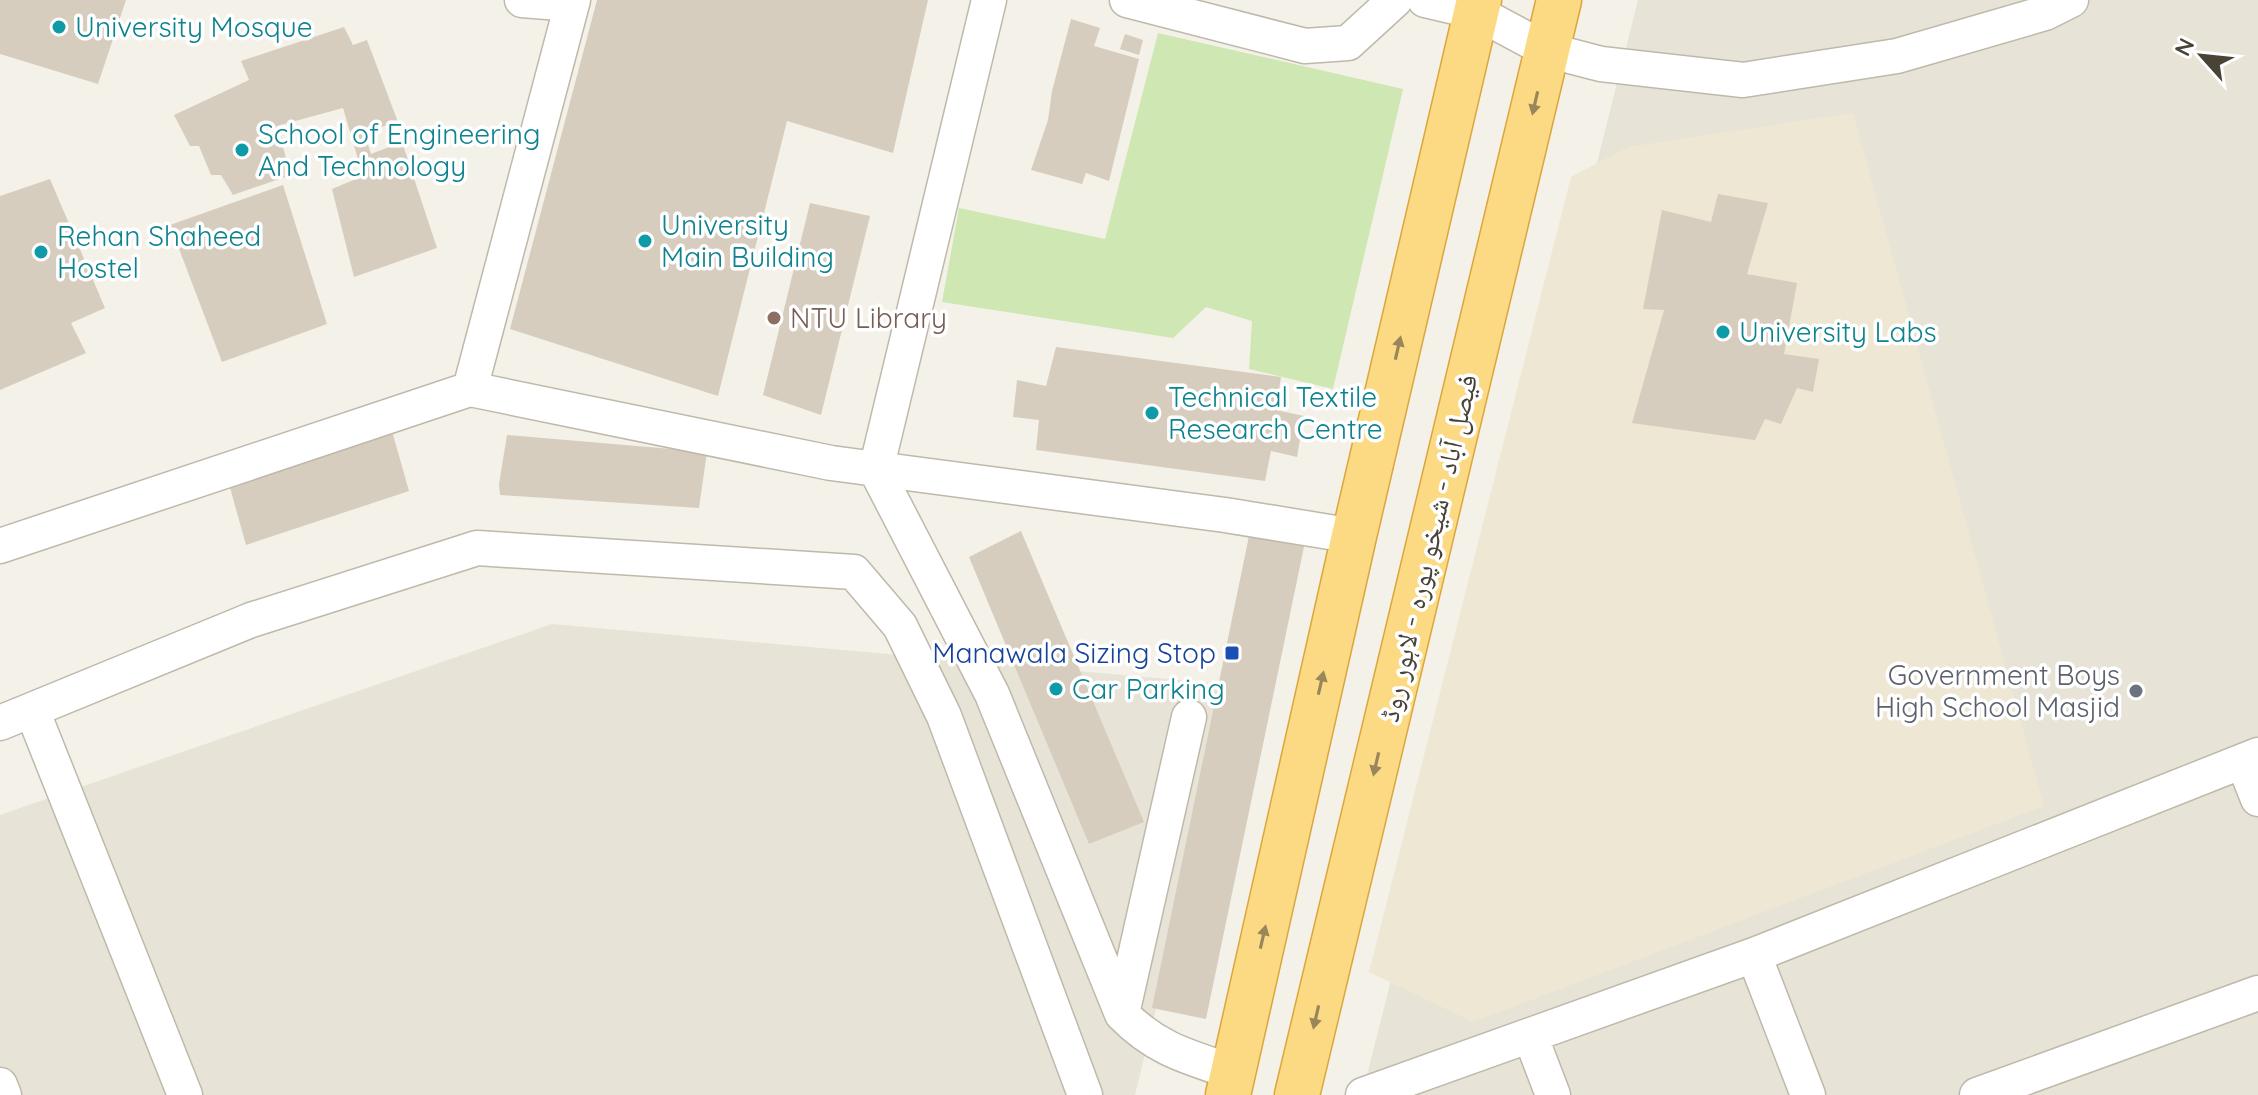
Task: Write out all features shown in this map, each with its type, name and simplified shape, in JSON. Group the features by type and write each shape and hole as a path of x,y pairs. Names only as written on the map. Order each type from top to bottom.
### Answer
{"highway":[{"name":"فیصل آباد - شیخو پورہ - لاہور روڈ","path":"1297,1095 1559,0"},
{"path":"1231,1083 1478,6"}],"street":[{"path":"470,389 572,2 522,0"},
{"path":"989,0 876,470 992,694 1122,1014 1141,1034 1231,1083"},
{"path":"1127,0 1305,46 1348,43 1395,0"},
{"path":"1425,0 1478,6 1547,50 1601,64 1743,80 1897,56 2045,13 2071,0"},
{"path":"0,546 470,389 876,470 1225,515 1354,536"},
{"path":"0,723 251,620 477,548 854,572 900,626 944,716 1085,1095"},
{"path":"32,710 180,1093"},
{"path":"1122,1014 1189,717"},
{"path":"1363,1095 1754,955 2251,758 2258,799"},
{"path":"1754,955 1808,1095"},
{"path":"1977,1095 2258,993"},
{"path":"1530,1035 1553,1095"},
{"path":"0,1085 4,1095"}],"shaded area":[{"path":"1638,0 2258,0 2258,1095 1362,1095"},
{"path":"1853,113 2044,806 1473,1022 1369,972 1571,177 1628,147"},
{"path":"552,624 1235,685 1135,1095 0,1095 0,815"}],"green space":[{"path":"1158,33 1403,89 1333,389 1249,369 1252,321 1206,307 1173,338 942,302 959,208 1105,239"}],"building":[{"name":"University Mosque","path":"0,0 126,0 98,84 0,54"},
{"name":"University Main Building","path":"597,0 928,0 893,153 787,121 718,396 510,329"},
{"path":"1071,19 1100,28 1094,46 1139,59 1109,181 1086,173 1082,184 1031,170 1048,120 1052,91"},
{"name":"School of Engineering And Technology","path":"344,27 353,45 367,40 398,122 364,132 371,154 402,142 437,248 354,277 332,189 363,176 343,108 277,126 291,175 233,195 221,175 211,175 199,146 190,146 174,115 249,80 241,61"},
{"path":"1125,34 1143,40 1139,55 1120,49"},
{"name":"Rehan Shaheed Hostel","path":"50,179 105,308 71,323 86,353 0,390 0,196"},
{"name":"School of Engineering And Technology","path":"283,185 327,324 222,362 170,225"},
{"name":"University Labs","path":"1718,194 1768,203 1747,274 1797,283 1784,354 1819,359 1813,392 1797,388 1781,424 1765,419 1755,440 1632,423 1664,310 1643,309 1662,210 1711,222"},
{"path":"810,203 870,216 821,415 763,395"},
{"name":"Technical Textile Research Centre","path":"1056,347 1281,377 1276,410 1304,416 1297,457 1271,451 1265,481 1036,450 1039,420 1013,417 1017,380 1046,386"},
{"path":"392,431 409,491 246,545 229,484"},
{"path":"507,435 707,452 699,508 500,495"},
{"name":"Car Parking","path":"1021,531 1144,822 1089,844 969,557"},
{"path":"1250,531 1305,542 1206,1019 1152,1008"}],"place":[{"name":"University Mosque","path":"59,27"},
{"name":"School of Engineering And Technology","path":"242,150"},
{"name":"University Main Building","path":"645,241"},
{"name":"Rehan Shaheed Hostel","path":"41,252"},
{"name":"NTU Library","path":"774,318"},
{"name":"University Labs","path":"1723,332"},
{"name":"Technical Textile Research Centre","path":"1152,413"},
{"name":"Manawala Sizing Stop","path":"1232,653"},
{"name":"Car Parking","path":"1056,689"},
{"name":"Government Boys High School Masjid","path":"2136,691"}]}
